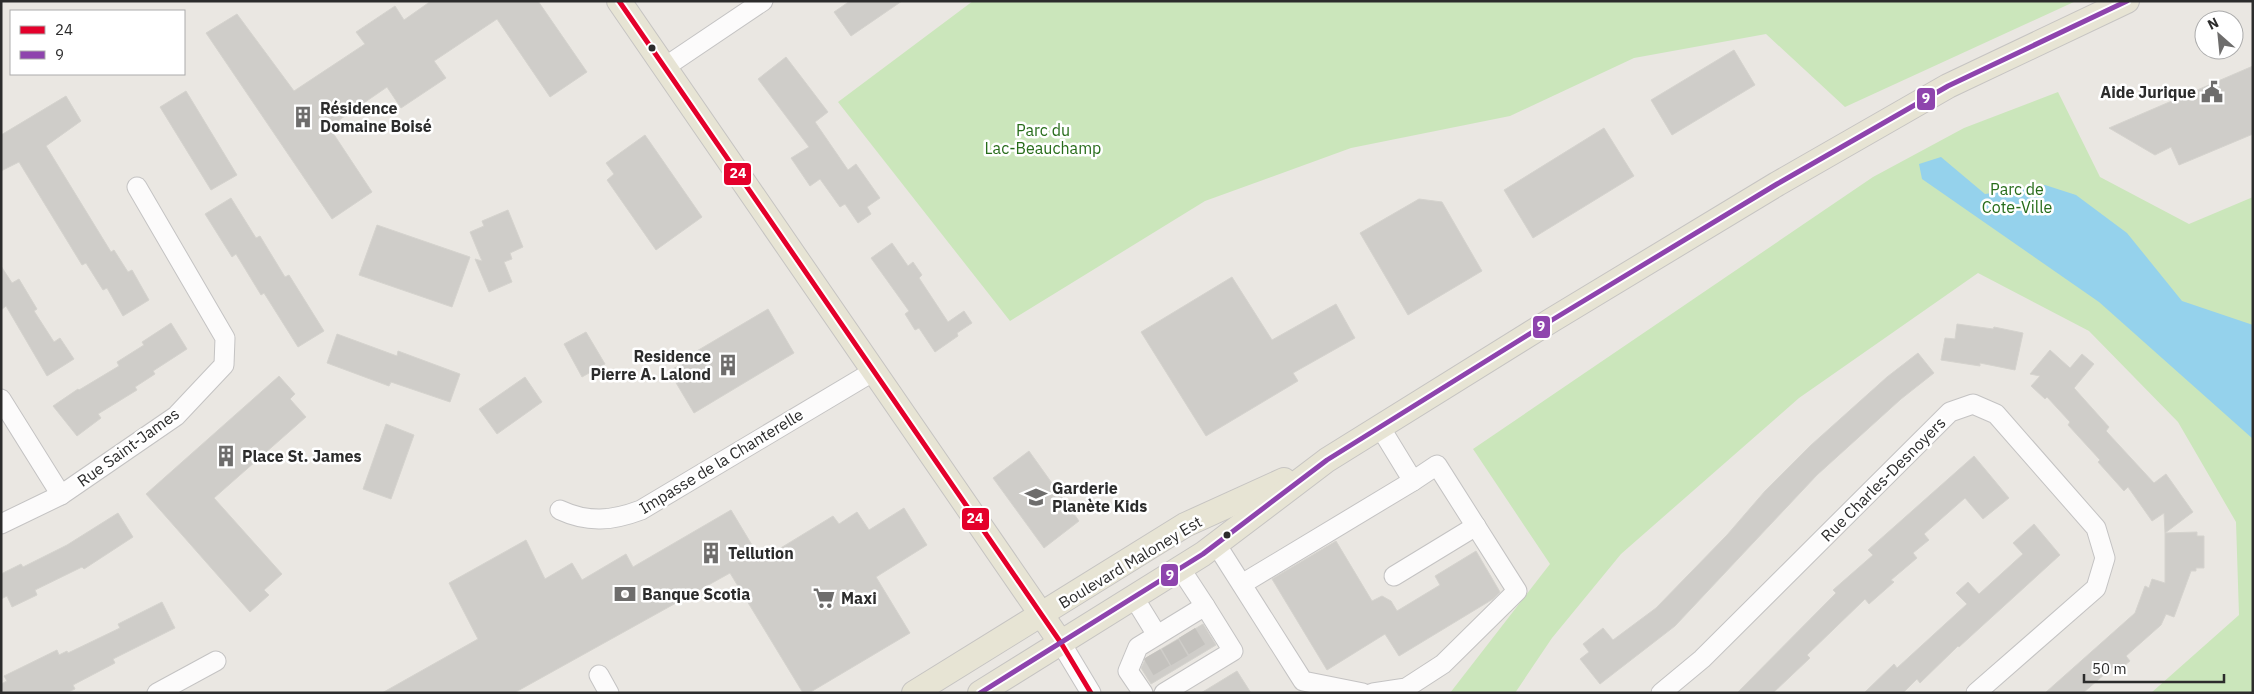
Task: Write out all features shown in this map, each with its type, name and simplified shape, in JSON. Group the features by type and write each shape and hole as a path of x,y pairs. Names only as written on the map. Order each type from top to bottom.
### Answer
{"main road":[{"path":"619,1 1061,643"},
{"name":"Boulevard Maloney Est","path":"980,693 1216,544 1327,460 1552,320 1870,130 1948,86 2127,1"},
{"name":"Boulevard Maloney Est","path":"914,693 1185,525 1327,460"}],"street":[{"path":"665,67 763,1"},
{"name":"Rue Saint-James","path":"1,524 61,495 176,416 224,365 225,338 137,187"},
{"name":"Impasse de la Chanterelle","path":"560,510 589,520 621,518 641,510 874,371"},
{"path":"1,399 61,495"},
{"name":"Rue Charles-Desnoyers","path":"1661,693 1702,659 1950,412 1973,404 1996,414 2096,528 2105,558 2096,588 1976,693"},
{"path":"1380,427 1414,481"},
{"path":"1242,584 1414,481 1437,465 1517,591 1443,664 1406,688 1373,693"},
{"path":"1394,576 1476,526"},
{"path":"1216,544 1303,681 1362,693"},
{"path":"1167,685 1204,660 1233,651 1180,568"},
{"path":"1133,596 1157,641"},
{"path":"1143,693 1128,671 1138,646 1157,641 1183,627 1205,606"},
{"path":"1061,643 1091,693"},
{"path":"157,693 216,661"},
{"path":"599,675 609,693"}],"green space":[{"name":"Parc du Lac-Beauchamp","path":"973,1 2076,1 1845,107 1766,34 1634,58 1510,116 1351,148 1205,201 1010,321 838,102"},
{"name":"Parc de Cote-Ville","path":"2058,92 2100,177 2189,224 2253,197 2253,693 2151,693 2239,615 2236,522 2178,422 2089,331 1978,273 1799,398 1621,554 1552,638 1515,693 1450,693 1550,564 1473,449 1873,177 1964,128"}],"water":[{"path":"1941,157 1985,194 2045,185 2076,195 2127,233 2182,301 2253,325 2253,439 2099,302 1922,179 1919,164"}],"building":[{"name":"Résidence Domaine Boisé","path":"431,1 538,1 587,72 550,97 497,19 434,61 446,78 401,108 387,87 329,127 372,192 332,219 206,33 237,14 294,91 365,44 356,32 395,6 404,20"},
{"path":"850,1 902,1 851,36 834,12"},
{"path":"1734,50 1755,85 1672,135 1651,100"},
{"path":"786,57 828,112 815,122 848,170 856,164 880,198 867,207 871,214 858,223 845,204 840,207 820,179 810,186 791,158 809,147 758,79"},
{"path":"2253,66 2253,134 2179,165 2171,147 2155,155 2109,128"},
{"path":"186,91 237,175 211,190 160,107"},
{"path":"66,96 81,121 46,146 111,252 114,250 128,272 132,270 149,300 123,316 107,288 103,290 86,263 82,265 19,162 1,171 1,135"},
{"path":"1604,128 1634,176 1533,238 1504,190"},
{"path":"645,135 702,217 656,250 607,180 614,174 606,163"},
{"path":"231,198 256,238 260,236 285,277 289,275 324,331 298,347 264,293 261,295 236,254 232,257 205,214"},
{"path":"1419,199 1442,202 1482,271 1408,315 1360,233"},
{"path":"508,210 523,247 510,253 512,259 504,262 512,282 489,292 475,259 482,261 470,232 484,226 482,221"},
{"path":"377,225 470,257 452,307 359,275"},
{"path":"892,243 908,266 913,262 922,275 919,278 948,322 964,311 972,323 957,333 958,336 935,352 919,328 915,330 905,314 909,311 871,258"},
{"path":"1,266 12,283 19,279 37,309 34,311 54,342 60,338 74,359 47,376 6,306 1,310"},
{"path":"1232,277 1272,340 1336,304 1355,338 1293,373 1298,381 1206,436 1141,332"},
{"name":"Residence Pierre A. Lalond","path":"768,309 794,353 694,413 669,371 692,358 690,355"},
{"path":"171,323 187,349 153,371 155,374 135,387 137,390 98,414 101,418 77,436 53,406 78,389 119,366 117,362 144,345 142,342"},
{"path":"1957,324 1993,329 1994,327 2023,333 2015,370 1980,363 1980,366 1941,360 1945,338 1955,339"},
{"path":"586,332 605,364 582,377 564,344"},
{"path":"337,334 397,356 398,351 460,374 450,402 391,382 389,386 327,363"},
{"path":"2050,350 2070,368 2082,354 2094,364 2074,388 2109,427 2106,431 2154,483 2166,474 2193,512 2165,533 2164,513 2152,521 2128,487 2124,491 2098,462 2100,460 2068,425 2070,422 2047,397 2045,399 2031,386 2040,376 2030,374"},
{"path":"1918,353 1934,373 1901,399 1817,475 1675,626 1600,684 1580,659 1589,652 1583,644 1603,628 1613,640 1656,608 1727,535 1765,491 1810,446 1887,377"},
{"name":"Place St. James","path":"279,376 295,394 290,399 306,417 214,498 282,574 264,590 269,595 250,612 146,494"},
{"path":"525,377 542,402 497,434 479,409"},
{"path":"386,424 414,435 391,499 363,489"},
{"path":"1029,451 1079,521 1044,548 993,478"},
{"path":"1974,456 2009,498 1983,519 1965,498 1924,534 1929,540 1913,553 1917,558 1891,580 1894,582 1869,604 1865,599 1807,655 1810,658 1773,693 1737,693 1836,593 1833,590 1873,555 1868,550"},
{"path":"904,508 927,545 876,577 910,633 809,693 803,693 730,573 514,693 382,693 478,639 449,583 526,540 545,579 572,563 582,580 626,554 633,567 731,510 761,560 833,516 839,524 857,512 869,530"},
{"path":"118,513 133,537 84,569 82,567 35,590 37,595 12,607 7,596 1,599 1,574 21,564 23,567 67,545"},
{"path":"2034,524 2060,555 1958,646 1920,683 1917,679 1903,693 1864,693 1894,664 1897,668 1967,604 1956,593 1968,582 1979,594 2023,554 2013,543"},
{"path":"2197,532 2197,536 2204,536 2204,568 2196,568 2196,571 2191,571 2174,617 2166,614 2161,625 2126,656 2130,661 2118,671 2114,666 2083,693 2045,693 2135,613 2145,586 2149,588 2152,579 2165,583 2165,533"},
{"path":"1336,541 1372,601 1382,596 1391,601 1397,611 1440,585 1435,576 1476,551 1500,592 1493,599 1399,656 1385,634 1327,670 1272,579"},
{"path":"162,602 175,628 113,659 115,663 73,685 75,689 66,693 1,693 1,684 7,681 4,676 57,650 59,655 67,651 68,653 120,628 118,624"},
{"path":"1203,624 1216,645 1151,684 1141,668 1146,658"},
{"path":"1237,671 1251,693 1201,693"}],"tunnel":[{"path":"1187,633 1200,654"},
{"path":"1170,644 1182,665"},
{"path":"1152,654 1165,676"}],"transit line":[{"name":"24","path":"619,1 1061,643 1091,693"},
{"name":"9","path":"980,693 1203,554 1327,460 1552,320 1777,184 1948,86 2127,1"}],"place":[{"name":"Aide Jurique","path":"2212,92"},
{"name":"Résidence Domaine Boisé","path":"303,117"},
{"name":"Residence Pierre A. Lalond","path":"728,365"},
{"name":"Place St. James","path":"226,456"},
{"name":"Garderie Planète Kids","path":"1036,497"},
{"name":"Tellution","path":"711,553"},
{"name":"Banque Scotia","path":"625,594"},
{"name":"Maxi","path":"824,598"}]}
